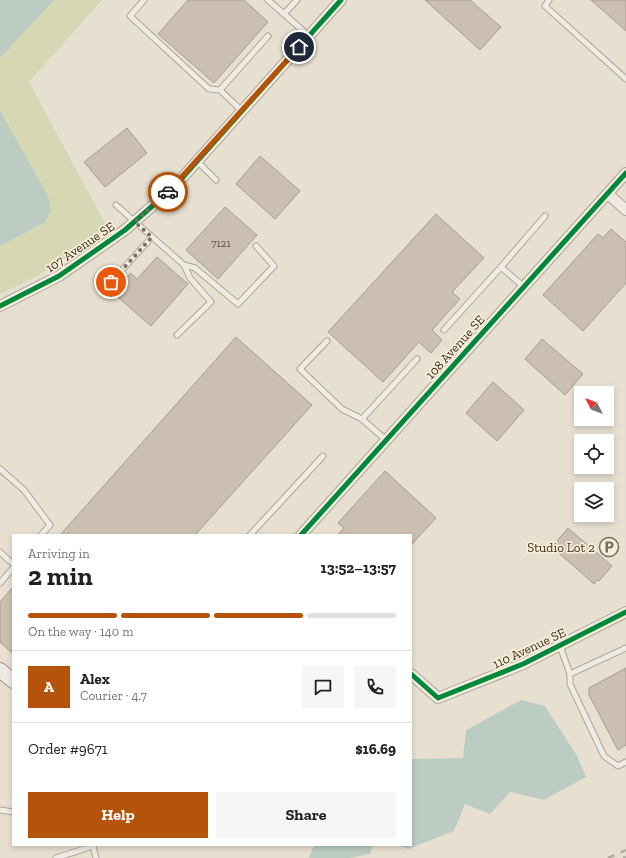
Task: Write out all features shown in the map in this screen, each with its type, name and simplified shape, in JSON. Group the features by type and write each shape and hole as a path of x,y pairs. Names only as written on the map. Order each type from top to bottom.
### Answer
{"street":[{"name":"107 Avenue SE","path":"0,306 59,276 135,222 174,187 341,0"},
{"name":"108 Avenue SE","path":"302,534 626,173"},
{"path":"608,194 626,210"},
{"name":"110 Avenue SE","path":"412,675 438,698 523,664 626,612"},
{"path":"0,670 12,680"}],"lane":[{"path":"144,0 130,16 209,89 220,90 242,111"},
{"path":"268,0 309,36"},
{"path":"284,14 297,0"},
{"path":"550,0 545,6 626,79"},
{"path":"220,90 268,36"},
{"path":"197,161 216,180"},
{"path":"116,205 184,265 190,278 211,302 176,336"},
{"path":"444,330 545,216"},
{"path":"111,282 152,237"},
{"path":"184,265 195,268 238,304 274,266 256,246"},
{"path":"501,267 524,287"},
{"path":"328,341 300,369 342,409 362,419 386,440"},
{"path":"362,419 417,359"},
{"path":"251,534 323,456"},
{"path":"0,469 24,490 50,524 42,534"},
{"path":"0,552 12,563"},
{"path":"0,583 12,569"},
{"path":"560,646 570,674 570,684 604,756 618,766 626,762"},
{"path":"570,674 626,648"},
{"path":"0,810 12,812"},
{"path":"56,858 93,846 96,858"}],"green space":[{"path":"0,0 102,0 29,82 108,229 42,273 0,294"}],"shaded area":[{"path":"0,0 54,0 0,58"},
{"path":"0,111 48,196 51,210 45,222 0,246"},
{"path":"521,700 545,706 577,756 586,777 544,800 510,792 490,814 465,804 454,831 408,849 400,846 412,846 412,759 463,758 466,730"},
{"path":"314,846 373,846 370,854 350,858 309,858"}],"building":[{"path":"188,0 244,0 268,22 214,83 158,34"},
{"path":"425,0 470,0 501,27 480,50"},
{"path":"591,0 626,0 626,31"},
{"path":"127,128 147,153 105,187 84,162"},
{"path":"260,156 300,191 275,219 236,184"},
{"path":"225,207 257,235 218,279 186,250"},
{"path":"436,214 484,258 452,292 460,299 432,330 442,340 431,353 419,342 383,382 328,332"},
{"path":"611,229 626,242 626,283 583,331 543,295 598,234 603,238"},
{"path":"157,257 188,284 151,326 113,293 131,273 137,279"},
{"path":"236,337 312,405 196,534 61,534"},
{"path":"542,339 583,374 565,395 525,359"},
{"path":"493,382 524,410 497,441 466,413"},
{"path":"385,471 436,518 412,544 412,534 339,534 344,528 338,523"},
{"path":"568,528 612,566 599,581 597,580 594,584 552,547"},
{"path":"12,588 12,653 0,642 0,602"},
{"path":"626,668 626,745 618,750 589,695 589,688"}],"railway":[{"path":"608,858 626,850"}],"cycle path":[{"path":"0,306 59,276 125,230 174,187 341,0"},
{"path":"302,534 626,173"},
{"path":"412,675 438,698 523,664 626,612"}],"way so far":[{"path":"111,282 152,237 135,222 168,192"}],"place":[{"name":"Studio Lot 2","path":"609,547"}],"route":[{"path":"168,192 299,47"}]}
